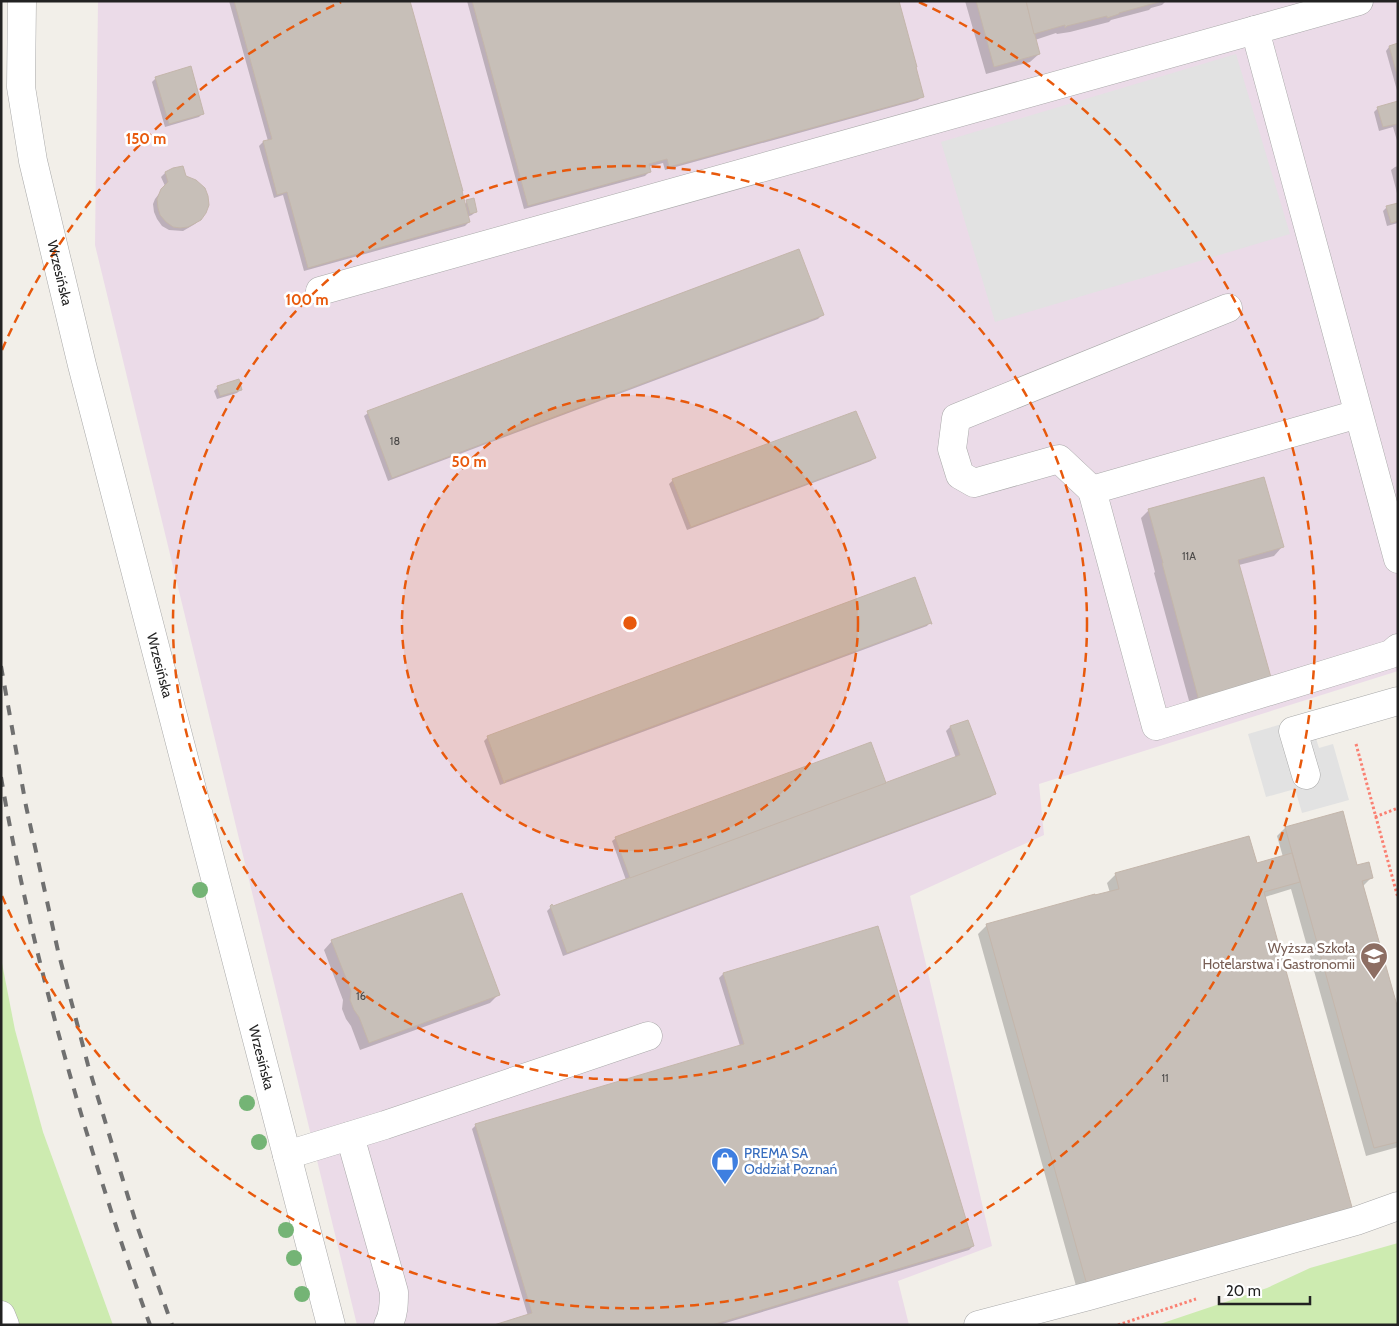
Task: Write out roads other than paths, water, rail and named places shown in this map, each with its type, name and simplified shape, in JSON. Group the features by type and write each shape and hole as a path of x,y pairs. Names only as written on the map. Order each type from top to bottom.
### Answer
{"street":[{"name":"Wrzesińska","path":"22,1 22,87 34,161 49,230 82,365 331,1325"},
{"path":"320,291 1359,1"},
{"path":"1255,30 1398,559"},
{"path":"1228,308 956,418 952,449 960,475 974,483 1059,459 1092,490 1156,726 1391,654 1398,648"},
{"path":"1092,490 1358,414"},
{"path":"1306,775 1294,731 1398,700"},
{"path":"287,1155 395,1122 648,1036"},
{"path":"350,1136 394,1292 394,1307 391,1321 388,1325"},
{"path":"978,1325 1356,1221 1398,1206"},
{"path":"1,1314 5,1325"}],"railway":[{"path":"1,666 26,806 58,951 88,1065 136,1223 172,1325"},
{"path":"1,777 27,909 60,1040 100,1176 150,1325"}],"place":[{"name":"Wyższa Szkoła Hotelarstwa i Gastronomii","path":"1374,980"},
{"name":"PREMA SA Oddział Poznań","path":"725,1185"}]}
